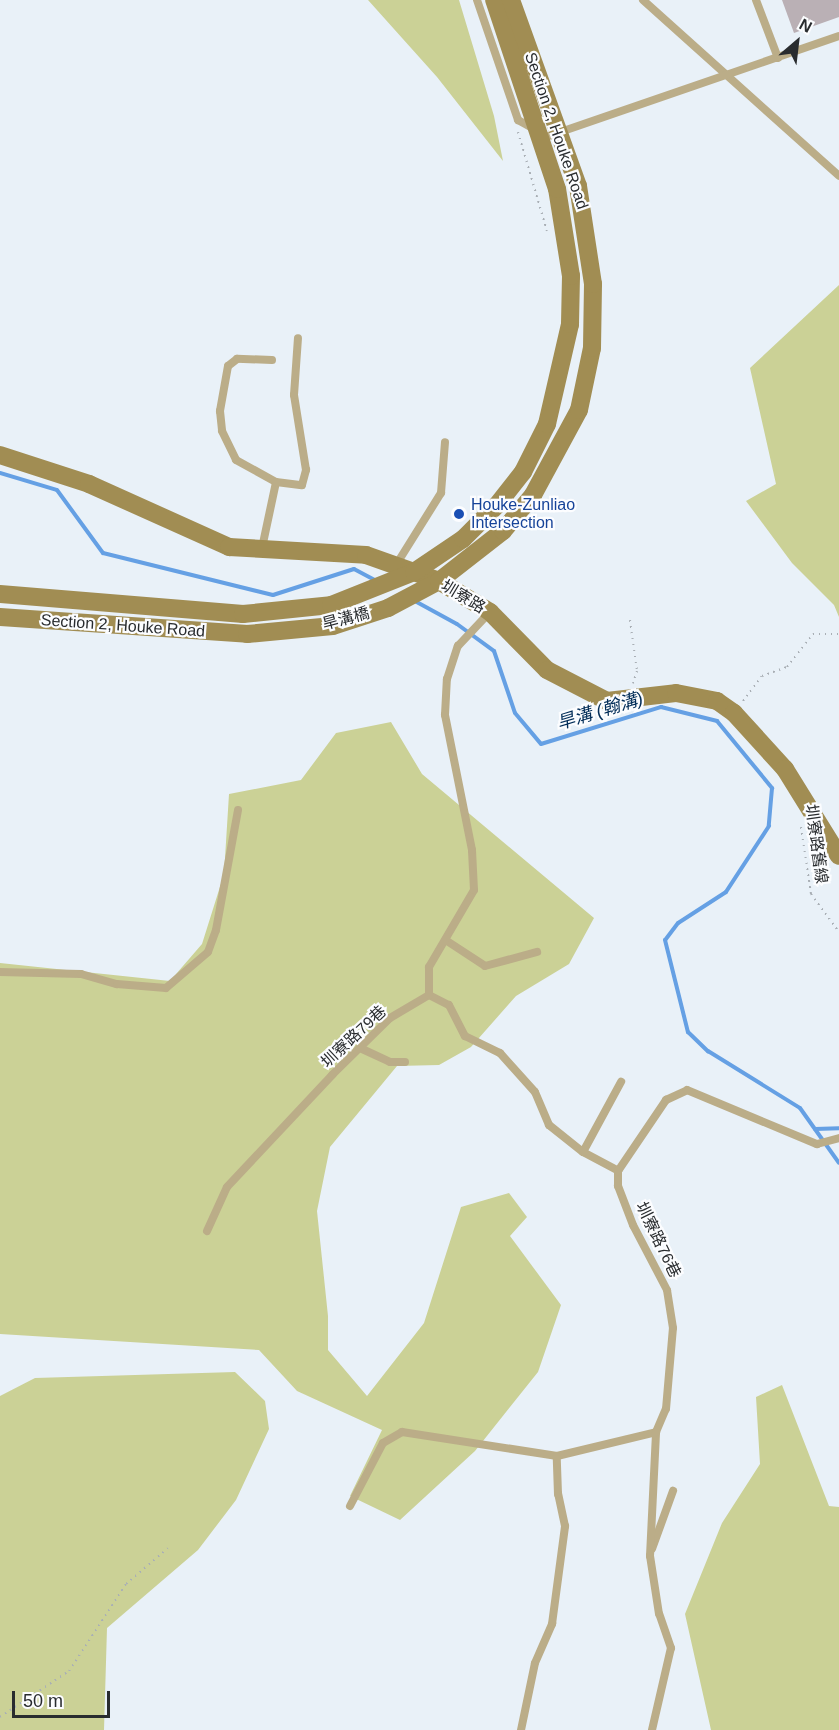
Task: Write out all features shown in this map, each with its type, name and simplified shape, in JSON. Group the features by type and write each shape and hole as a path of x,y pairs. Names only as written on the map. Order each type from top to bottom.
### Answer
{"street":[{"name":"Section 2, Houke Road","path":"414,572 463,539 497,505 523,472 547,424 570,324 571,276 557,189 494,0"},
{"name":"Section 2, Houke Road","path":"439,581 503,531 533,495 579,410 592,348 593,284 587,224 559,133 511,0"},
{"name":"圳寮路","path":"0,454 89,484 202,537 229,547 366,555 439,581 489,612 547,670 607,701 676,693 702,696 734,713 785,769 839,856"},
{"name":"旱溝橋","path":"243,614 331,605 414,572"},
{"name":"旱溝橋","path":"247,634 333,626 388,608 439,581"},
{"name":"Section 2, Houke Road","path":"0,594 243,614"},
{"name":"Section 2, Houke Road","path":"0,617 247,634"}],"lane":[{"path":"477,0 518,120 539,136 559,133 839,36"},
{"path":"643,0 839,176"},
{"path":"756,0 778,58"},
{"path":"272,360 237,359 228,366 220,411 222,431 236,459 276,482 302,485 306,470 294,395 298,338"},
{"path":"395,566 441,493 445,442"},
{"path":"261,550 276,482"},
{"path":"489,612 458,646 447,679 445,715 472,850 474,890 447,941 429,967 429,994 449,1005 465,1036 500,1053 535,1092 549,1125 583,1152 618,1171 666,1100 687,1090 817,1144 839,1138"},
{"path":"0,972 81,974 117,984 166,988 208,952 219,919 238,810"},
{"path":"447,941 485,966 537,952"},
{"name":"圳寮路79巷","path":"207,1231 227,1187 390,1018 429,994"},
{"path":"360,1048 390,1062 405,1062"},
{"path":"583,1152 621,1082"},
{"name":"圳寮路76巷","path":"618,1171 618,1186 633,1225 667,1290 673,1328 666,1409 656,1432 650,1556 659,1614 671,1648 651,1730"},
{"path":"350,1506 383,1443 402,1432 557,1456 656,1432"},
{"path":"521,1730 535,1663 552,1624 565,1526 558,1494 557,1456"},
{"path":"650,1556 673,1491"}],"path":[{"path":"517,128 549,240"},
{"path":"628,700 637,671 630,620"},
{"path":"734,713 762,676 787,667 813,634 839,634"},
{"name":"圳寮路舊線","path":"800,816 811,894 839,932"},
{"path":"0,1716 69,1671 126,1584 168,1548"}],"green space":[{"path":"368,0 459,0 494,116 503,161 437,77"},
{"path":"839,285 839,617 834,605 792,563 746,501 776,484 750,368"},
{"path":"391,722 422,774 594,918 569,964 516,996 471,1047 439,1065 397,1066 330,1147 317,1211 328,1316 328,1350 367,1396 424,1323 461,1207 509,1193 527,1217 510,1236 561,1305 538,1372 475,1451 400,1520 350,1496 382,1430 297,1391 259,1350 0,1334 0,963 170,981 202,944 224,874 229,794 301,780 336,733"},
{"path":"235,1372 265,1401 269,1429 236,1500 198,1550 107,1628 104,1730 0,1730 0,1396 35,1378"},
{"path":"782,1385 829,1506 839,1507 839,1730 711,1730 685,1614 722,1523 760,1464 756,1397"}],"building":[{"path":"782,0 839,0 839,17 794,33"}],"waterway":[{"name":"旱溝 (翰溝)","path":"0,473 57,490 103,553 273,595 354,569 375,580"},
{"name":"旱溝 (翰溝)","path":"413,600 457,624 494,651 515,713 541,744 661,707 717,721 772,788 769,826 726,892 678,923 665,940 688,1032 708,1051 800,1108 839,1163"},
{"path":"815,1129 839,1128"}],"place":[{"name":"Houke-Zunliao Intersection","path":"459,514"}]}
